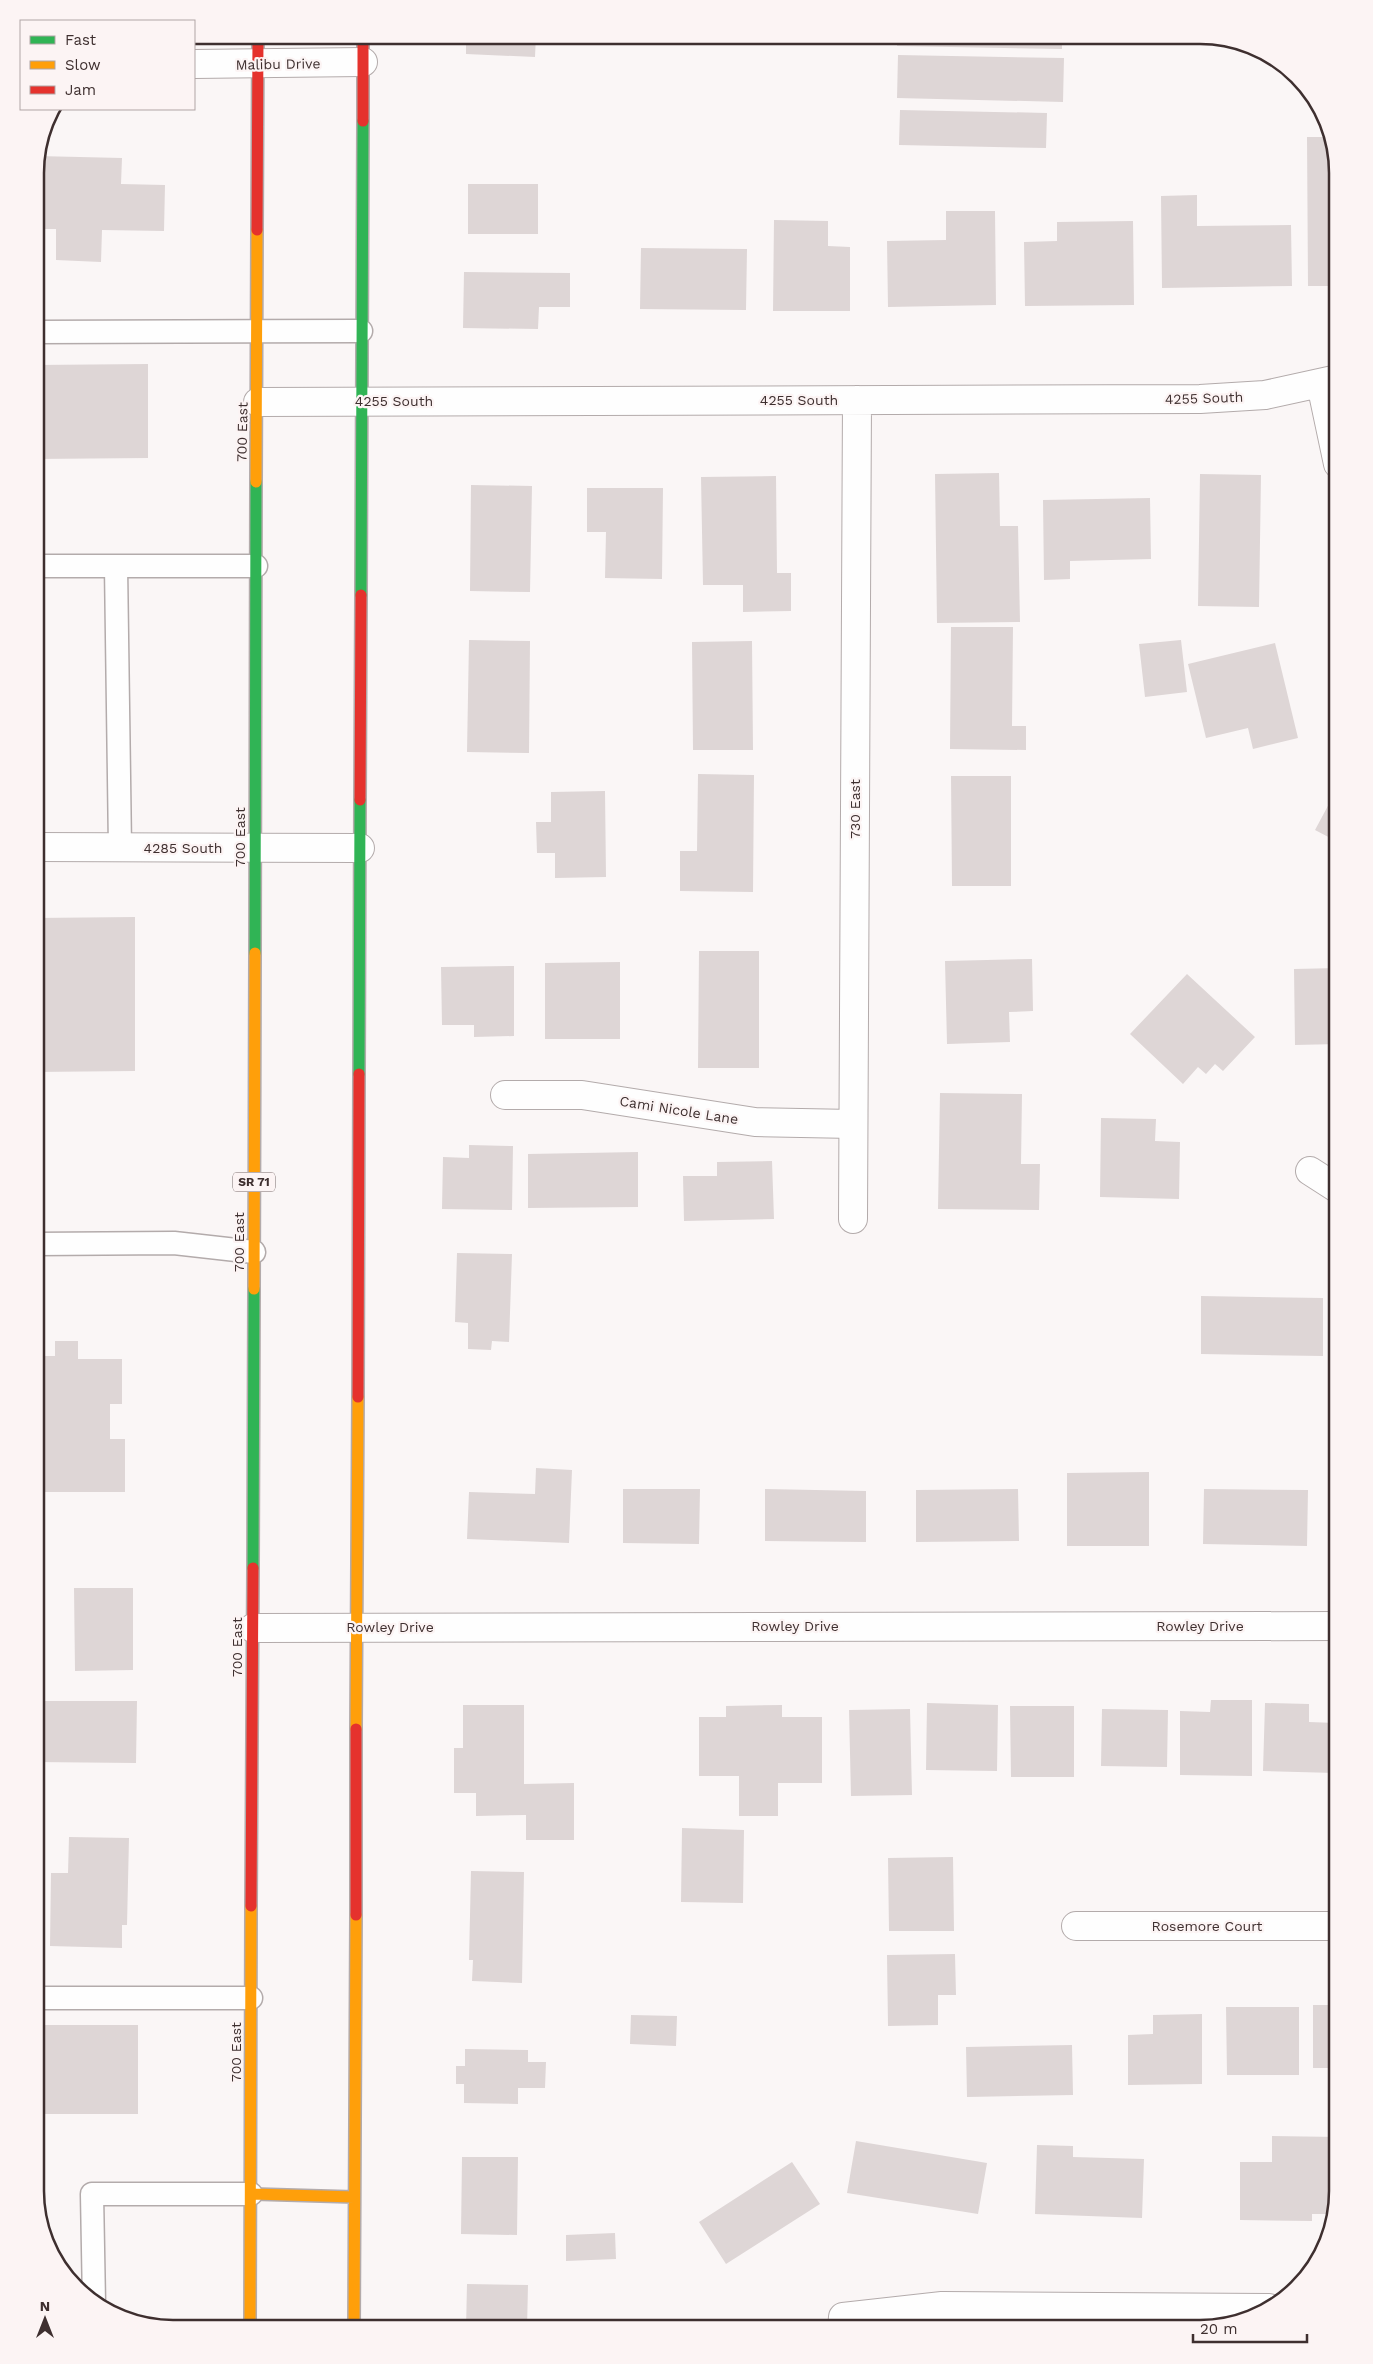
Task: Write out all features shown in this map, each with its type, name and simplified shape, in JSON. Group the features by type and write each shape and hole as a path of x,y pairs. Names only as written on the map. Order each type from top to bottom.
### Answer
{"main road":[{"name":"700 East","path":"250,2320 258,44"},
{"path":"354,2320 363,44"},
{"path":"251,2194 354,2197"}],"street":[{"name":"Malibu Drive","path":"195,64 258,65 363,62"},
{"name":"4255 South","path":"258,402 1200,399 1265,395 1329,381"},
{"name":"730 East","path":"853,1219 857,400"},
{"name":"4285 South","path":"44,847 360,848"},
{"name":"Cami Nicole Lane","path":"505,1094 582,1095 755,1122 853,1124"},
{"path":"1310,1171 1329,1183"},
{"name":"Rowley Drive","path":"253,1628 1329,1626"},
{"name":"Rosemore Court","path":"1076,1926 1329,1926"},
{"path":"860,2320 942,2306 1256,2308"}],"lane":[{"path":"44,332 361,332"},
{"path":"44,566 256,566"},
{"path":"116,566 120,848"},
{"path":"44,1244 174,1243 254,1252"},
{"path":"44,1998 251,1998"},
{"path":"94,2293 92,2194 251,2194"}],"building":[{"path":"466,44 536,44 535,57 466,54"},
{"path":"688,44 731,44 688,45"},
{"path":"897,44 1062,44 1062,49 897,46"},
{"path":"898,55 1064,58 1063,102 897,98"},
{"path":"900,110 1047,113 1046,148 899,145"},
{"path":"1307,137 1324,137 1327,147 1329,172 1329,286 1308,286"},
{"path":"45,156 122,158 121,184 165,185 164,231 102,230 101,262 56,260 56,229 44,229"},
{"path":"468,184 538,184 538,234 468,234"},
{"path":"1197,195 1197,226 1291,225 1292,286 1162,288 1161,196"},
{"path":"946,211 995,211 996,305 888,307 887,241 946,240"},
{"path":"774,220 828,221 828,246 850,247 850,311 773,311"},
{"path":"1133,221 1134,305 1025,306 1024,242 1057,241 1057,222"},
{"path":"641,248 747,249 746,310 640,309"},
{"path":"464,272 570,273 570,307 539,307 538,329 463,328"},
{"path":"148,364 148,458 44,459 44,365"},
{"path":"999,473 1000,526 1018,526 1020,622 937,623 935,474"},
{"path":"1200,474 1261,475 1259,607 1198,606"},
{"path":"776,476 777,573 791,573 791,611 743,612 743,585 703,585 701,477"},
{"path":"471,485 532,486 530,592 470,591"},
{"path":"587,488 663,488 662,579 605,578 606,532 587,532"},
{"path":"1150,498 1151,559 1070,561 1070,579 1044,580 1043,500"},
{"path":"951,627 1013,627 1012,726 1026,726 1026,750 950,749"},
{"path":"469,640 530,641 529,753 467,752"},
{"path":"1181,640 1187,692 1145,697 1139,644"},
{"path":"752,641 753,750 693,750 692,642"},
{"path":"1275,643 1298,738 1253,749 1248,728 1206,738 1188,664"},
{"path":"698,774 754,775 753,892 680,891 680,851 697,851"},
{"path":"951,776 1011,776 1011,886 952,886"},
{"path":"605,791 606,877 555,878 555,853 537,853 536,822 551,822 551,792"},
{"path":"1329,804 1329,837 1315,830"},
{"path":"135,917 135,1071 44,1072 44,918"},
{"path":"699,951 759,951 759,1068 698,1068"},
{"path":"1032,959 1033,1011 1009,1012 1010,1042 947,1044 945,961"},
{"path":"620,962 620,1039 545,1039 545,963"},
{"path":"514,966 514,1036 474,1037 474,1025 442,1025 441,967"},
{"path":"1329,968 1329,1044 1295,1045 1294,969"},
{"path":"1187,974 1255,1037 1223,1071 1215,1064 1206,1074 1198,1067 1183,1084 1130,1034"},
{"path":"940,1093 1022,1094 1021,1164 1040,1164 1039,1210 938,1209"},
{"path":"1101,1118 1156,1119 1155,1141 1180,1142 1179,1199 1100,1197"},
{"path":"469,1145 513,1146 512,1210 442,1209 443,1157 469,1158"},
{"path":"638,1152 638,1207 528,1208 528,1154"},
{"path":"772,1161 774,1219 684,1221 683,1176 717,1176 717,1162"},
{"path":"457,1253 512,1254 509,1342 492,1341 491,1350 468,1349 468,1323 455,1322"},
{"path":"1201,1296 1323,1298 1323,1356 1201,1354"},
{"path":"55,1341 78,1341 78,1359 122,1359 122,1404 110,1404 110,1439 125,1439 125,1492 44,1492 44,1356 55,1356"},
{"path":"536,1468 572,1470 569,1543 467,1539 469,1492 535,1494"},
{"path":"1149,1472 1149,1546 1067,1546 1067,1473"},
{"path":"623,1489 700,1489 699,1544 623,1543"},
{"path":"765,1489 866,1491 866,1542 765,1541"},
{"path":"1018,1489 1019,1541 916,1542 916,1490"},
{"path":"1204,1489 1308,1490 1307,1546 1203,1544"},
{"path":"74,1588 133,1588 133,1670 75,1671"},
{"path":"1211,1700 1252,1700 1252,1776 1180,1775 1180,1711 1210,1712"},
{"path":"44,1701 137,1701 136,1763 44,1762"},
{"path":"927,1703 998,1705 997,1771 926,1770"},
{"path":"1265,1703 1309,1704 1309,1722 1329,1723 1329,1773 1263,1771"},
{"path":"463,1705 524,1705 524,1784 574,1783 574,1840 526,1840 526,1815 476,1816 476,1793 454,1793 454,1748 463,1748"},
{"path":"782,1705 782,1717 822,1717 822,1783 778,1783 778,1816 739,1816 739,1776 699,1776 699,1717 726,1717 726,1706"},
{"path":"1010,1706 1074,1706 1074,1777 1011,1777"},
{"path":"910,1709 912,1795 851,1796 849,1710"},
{"path":"1102,1709 1168,1710 1167,1767 1101,1766"},
{"path":"682,1828 744,1830 743,1903 681,1902"},
{"path":"69,1837 129,1838 127,1925 122,1925 122,1948 50,1946 51,1873 68,1873"},
{"path":"953,1857 954,1931 889,1931 888,1858"},
{"path":"471,1871 524,1872 522,1983 472,1981 473,1960 469,1960"},
{"path":"955,1954 956,1995 938,1995 938,2025 888,2026 887,1955"},
{"path":"1313,2005 1329,2005 1329,2068 1313,2068"},
{"path":"1226,2007 1299,2007 1299,2075 1227,2075"},
{"path":"1202,2014 1202,2084 1128,2085 1128,2035 1153,2034 1153,2015"},
{"path":"631,2015 677,2016 676,2046 630,2044"},
{"path":"44,2025 138,2025 138,2114 44,2114"},
{"path":"1072,2045 1073,2095 967,2097 966,2047"},
{"path":"465,2049 528,2050 528,2062 546,2062 545,2088 518,2088 518,2104 464,2103 464,2084 456,2084 456,2066 465,2066"},
{"path":"1272,2136 1329,2137 1327,2214 1312,2214 1312,2221 1240,2220 1240,2162 1272,2162"},
{"path":"856,2141 987,2163 978,2214 847,2193"},
{"path":"1037,2145 1073,2146 1073,2157 1144,2159 1142,2218 1035,2214"},
{"path":"462,2157 518,2157 517,2235 461,2234"},
{"path":"792,2162 820,2204 726,2264 699,2222"},
{"path":"615,2233 616,2259 566,2261 566,2235"},
{"path":"467,2284 528,2285 527,2320 466,2320"}],"traffic: fast":[{"path":"361,595 363,121"},
{"path":"255,953 256,482"},
{"path":"359,1074 360,800"},
{"path":"253,1568 254,1289"}],"traffic: slow":[{"path":"256,482 257,230"},
{"path":"254,1289 255,953"},
{"path":"356,1729 358,1397"},
{"path":"250,2320 251,1906"},
{"path":"354,2320 356,1915"},
{"path":"251,2194 354,2197"}],"traffic: jam":[{"path":"257,230 258,44"},
{"path":"363,44 363,121"},
{"path":"360,800 361,595"},
{"path":"358,1397 359,1074"},
{"path":"251,1906 253,1568"},
{"path":"356,1729 356,1915"}]}
